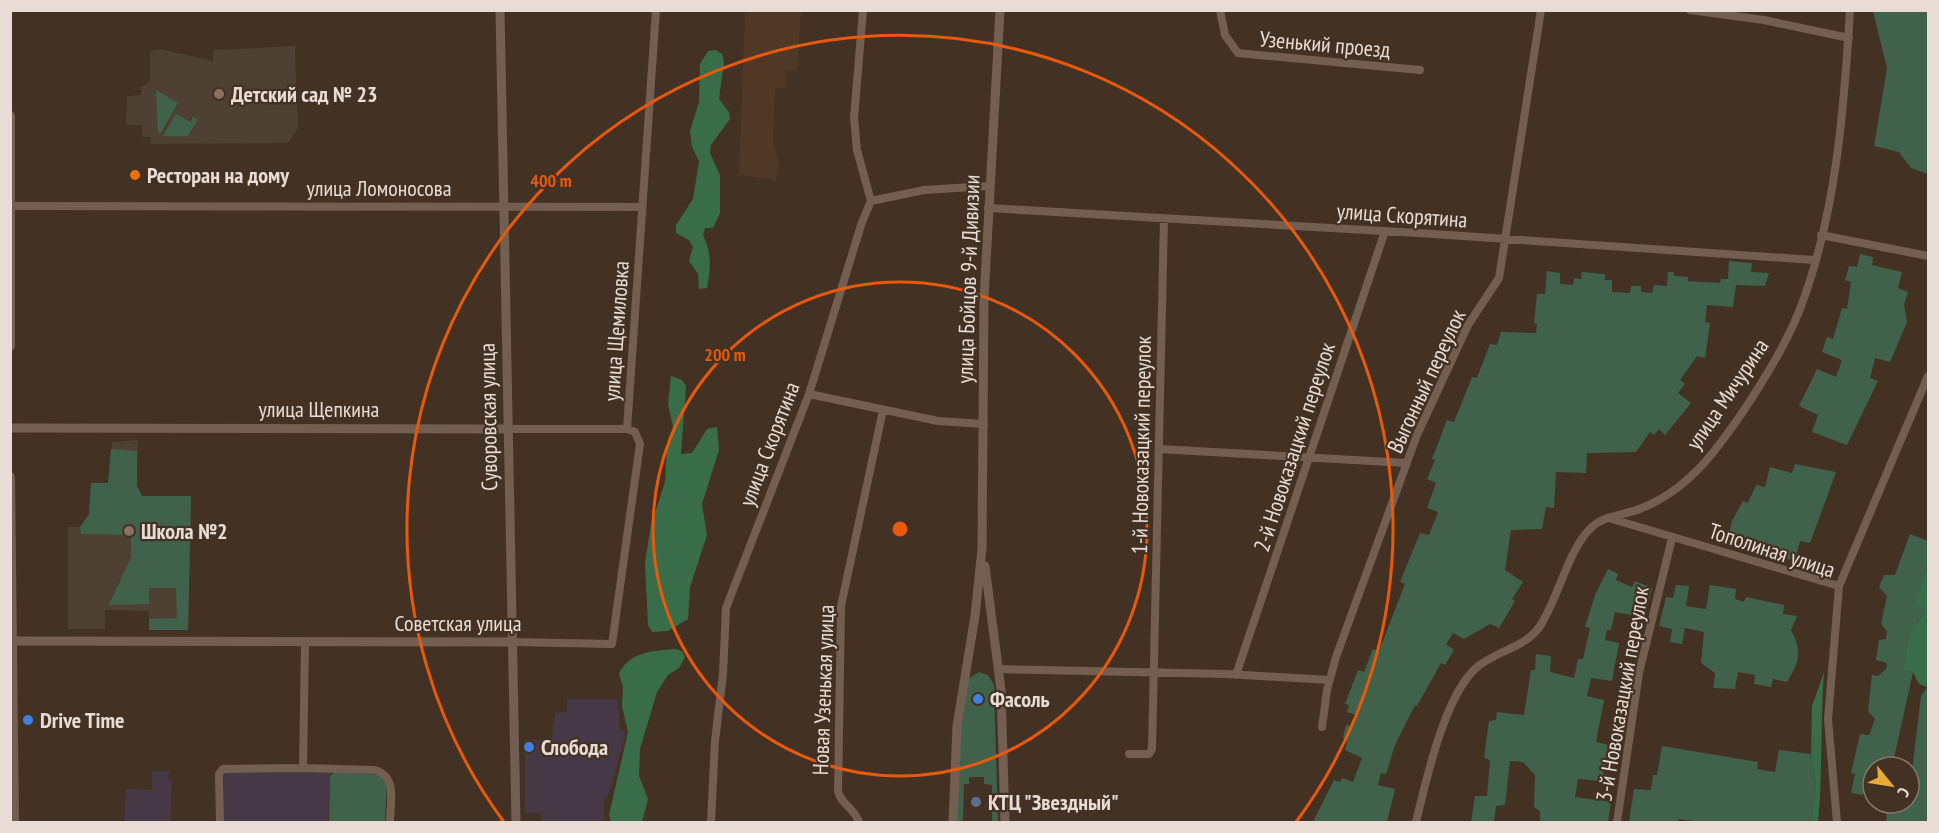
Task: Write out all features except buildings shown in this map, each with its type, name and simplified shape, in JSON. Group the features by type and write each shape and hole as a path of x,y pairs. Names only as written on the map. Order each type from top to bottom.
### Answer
{"main road":[{"path":"10,116 10,346"},
{"path":"10,477 14,822"}],"street":[{"name":"Суворовская улица","path":"500,10 516,822"},
{"name":"улица Щемиловка","path":"612,645 640,444 638,435 627,429 638,289 640,207 656,10"},
{"path":"863,10 854,118 857,150 871,201 924,190 989,186"},
{"name":"улица Бойцов 9-й Дивизии","path":"953,822 957,726 975,616 982,549 988,208 1000,10"},
{"name":"Узенький проезд","path":"1220,10 1225,34 1238,52 1420,70"},
{"name":"Выгонный переулок","path":"1322,727 1329,680 1407,463 1468,326 1499,278 1541,10"},
{"path":"1690,10 1764,20 1849,38"},
{"name":"улица Мичурина","path":"1416,822 1434,754 1465,681 1489,658 1536,633 1586,534 1599,522 1641,509 1667,495 1711,455 1790,331 1821,235 1839,143 1850,10"},
{"name":"улица Скорятина","path":"711,822 726,608 809,394 862,222 871,201"},
{"name":"улица Ломоносова","path":"11,206 640,207"},
{"name":"улица Скорятина","path":"988,208 1385,231 1814,260"},
{"name":"1-й Новоказацкий переулок","path":"1129,753 1149,754 1152,749 1164,219"},
{"name":"2-й Новоказацкий переулок","path":"1236,675 1385,231"},
{"path":"1821,235 1929,256"},
{"path":"1839,586 1884,474 1929,376"},
{"path":"809,394 938,421 984,424"},
{"name":"Новая Узенькая улица","path":"859,822 854,811 838,796 840,617 883,410"},
{"name":"улица Щепкина","path":"10,428 627,429"},
{"path":"1159,449 1407,463"},
{"name":"Тополиная улица","path":"1610,518 1839,586 1828,718 1837,822"},
{"name":"3-й Новоказацкий переулок","path":"1617,822 1641,663 1672,538"},
{"name":"улица Бойцов 9-й Дивизии","path":"982,549 998,669 1005,822"},
{"name":"Советская улица","path":"11,641 304,644 513,642 612,645"},
{"path":"303,768 304,644"},
{"path":"998,669 1236,675 1329,680"},
{"path":"220,822 219,774 223,769 303,768 375,770 385,774 391,784 390,822"}],"shaded area":[{"path":"745,10 801,11 797,71 786,70 785,89 775,88 773,143 779,162 776,180 739,175"},
{"name":"Детский сад № 23","path":"295,46 298,128 288,143 151,144 151,137 142,137 142,125 126,125 127,96 141,95 141,87 150,81 150,51 160,49 213,61 214,50"},
{"name":"Школа №2","path":"138,440 137,486 142,496 191,496 188,630 149,630 149,611 105,610 105,629 68,629 68,527 80,527 86,520 89,514 91,483 108,483 112,442"},
{"path":"567,699 618,699 620,731 626,732 613,781 607,798 604,798 604,822 541,822 541,813 525,813 525,740 552,740 555,713 567,712"},
{"path":"152,771 169,771 168,779 172,780 170,822 124,822 126,789 152,790"},
{"path":"224,771 330,772 328,822 224,822"}],"green space":[{"path":"1873,11 1928,11 1928,174 1911,168 1899,152 1874,146 1887,68"},
{"path":"716,50 722,54 724,62 719,99 729,112 730,119 711,145 710,153 720,175 720,213 713,228 705,228 703,235 708,249 710,267 707,288 699,289 698,274 689,261 693,247 689,240 676,233 676,225 693,199 699,161 692,147 690,131 699,102 700,64 708,51"},
{"path":"156,90 178,103 160,134 158,131"},
{"path":"176,114 190,122 193,117 198,119 188,136 163,136"},
{"path":"1860,254 1873,257 1872,265 1902,272 1898,288 1908,292 1904,305 1907,322 1890,362 1875,358 1870,378 1878,381 1847,445 1812,432 1818,415 1799,406 1817,369 1836,377 1842,360 1822,352 1827,337 1833,339 1842,308 1847,309 1851,282 1845,280 1849,266 1857,267"},
{"path":"1729,261 1752,263 1751,272 1769,273 1765,286 1736,285 1733,307 1707,305 1705,322 1710,323 1705,358 1697,356 1680,380 1685,384 1678,393 1691,403 1665,435 1659,429 1654,435 1650,432 1636,452 1587,453 1586,473 1556,472 1554,508 1546,507 1542,529 1511,530 1505,570 1523,582 1512,599 1515,601 1499,628 1490,624 1464,639 1453,633 1446,644 1454,650 1445,665 1441,663 1417,706 1415,705 1395,745 1386,774 1381,773 1378,785 1395,789 1387,822 1313,822 1334,780 1340,782 1342,778 1353,782 1362,758 1345,750 1347,742 1343,737 1346,725 1352,726 1356,715 1347,712 1349,705 1345,704 1358,670 1364,672 1373,649 1379,651 1405,584 1400,582 1420,533 1429,535 1438,512 1427,508 1436,483 1427,479 1435,460 1432,459 1447,420 1454,422 1472,377 1477,378 1490,344 1497,345 1501,332 1536,333 1537,324 1534,323 1537,294 1545,294 1547,271 1560,273 1560,284 1573,285 1574,278 1581,279 1582,272 1605,274 1605,280 1612,280 1612,292 1630,293 1631,286 1641,286 1641,292 1652,293 1654,285 1667,286 1668,272 1674,272 1674,276 1688,277 1688,281 1720,283 1721,279 1728,279"},
{"path":"671,376 682,380 686,386 681,454 692,453 707,429 717,427 719,450 702,504 707,535 690,587 688,619 668,631 652,632 648,625 645,562 651,525 665,482 667,447 673,427 668,404"},
{"name":"Школа №2","path":"111,449 137,451 137,486 142,496 191,496 188,630 149,630 149,619 177,618 176,588 149,588 149,604 109,605 131,557 131,535 81,534 80,527 89,514 91,483 108,483"},
{"path":"1795,464 1836,472 1810,543 1800,541 1795,561 1727,542 1732,521 1743,501 1748,503 1756,485 1765,487 1770,467 1792,473"},
{"path":"1910,534 1928,541 1925,610 1909,636 1902,671 1913,672 1895,755 1861,755 1861,795 1851,793 1855,774 1851,773 1860,734 1869,735 1875,719 1868,711 1872,675 1878,676 1886,669 1887,663 1876,660 1879,640 1886,639 1887,631 1881,624 1887,596 1879,587 1884,575 1895,575"},
{"path":"1928,568 1927,687 1919,684 1913,672 1902,671 1909,636 1925,610 1915,603"},
{"path":"1608,569 1618,574 1616,580 1632,587 1635,581 1652,588 1641,631 1633,628 1636,616 1615,612 1611,630 1607,630 1605,640 1619,643 1612,681 1591,678 1587,696 1604,700 1596,742 1608,745 1602,781 1578,779 1575,797 1611,802 1608,822 1540,822 1540,811 1534,807 1535,775 1523,762 1510,761 1505,805 1496,806 1494,822 1471,822 1475,796 1487,796 1490,760 1484,758 1489,721 1496,720 1497,712 1524,715 1531,670 1535,670 1536,654 1551,656 1550,672 1574,678 1578,659 1583,659 1590,628 1585,627 1595,595"},
{"path":"1676,585 1689,586 1686,606 1706,609 1710,585 1736,589 1735,599 1744,602 1746,597 1784,605 1783,614 1797,616 1791,630 1797,644 1798,656 1795,668 1787,682 1773,679 1771,687 1754,684 1755,675 1738,672 1735,689 1713,688 1715,673 1701,663 1704,632 1685,628 1682,644 1670,642 1672,629 1659,626 1666,597 1673,598"},
{"path":"675,649 682,651 685,657 679,668 668,675 657,692 640,749 639,776 648,799 642,822 611,822 609,815 628,732 622,706 623,687 619,674 623,666 636,657 651,652"},
{"path":"979,672 988,675 994,685 998,822 992,822 992,785 984,784 984,777 969,777 969,784 964,784 963,820 957,822 961,726 968,679"},
{"path":"1824,672 1818,822 1811,822 1816,784 1811,754 1812,706"},
{"path":"1928,686 1928,822 1886,822 1886,815 1921,815 1921,755 1914,755 1921,696"},
{"path":"1662,746 1758,762 1757,769 1775,772 1779,750 1811,754 1816,784 1811,822 1701,822 1679,819 1678,822 1629,822 1634,789 1651,790 1653,775 1657,775"},
{"path":"335,772 379,775 387,783 385,822 329,822 330,776"}],"place":[{"name":"Детский сад № 23","path":"219,94"},
{"name":"Ресторан на дому","path":"135,175"},
{"name":"Школа №2","path":"129,531"},
{"name":"Фасоль","path":"978,699"},
{"name":"Drive Time","path":"28,720"},
{"name":"Слобода","path":"529,747"},
{"name":"КТЦ \"Звездный\"","path":"976,802"}]}
